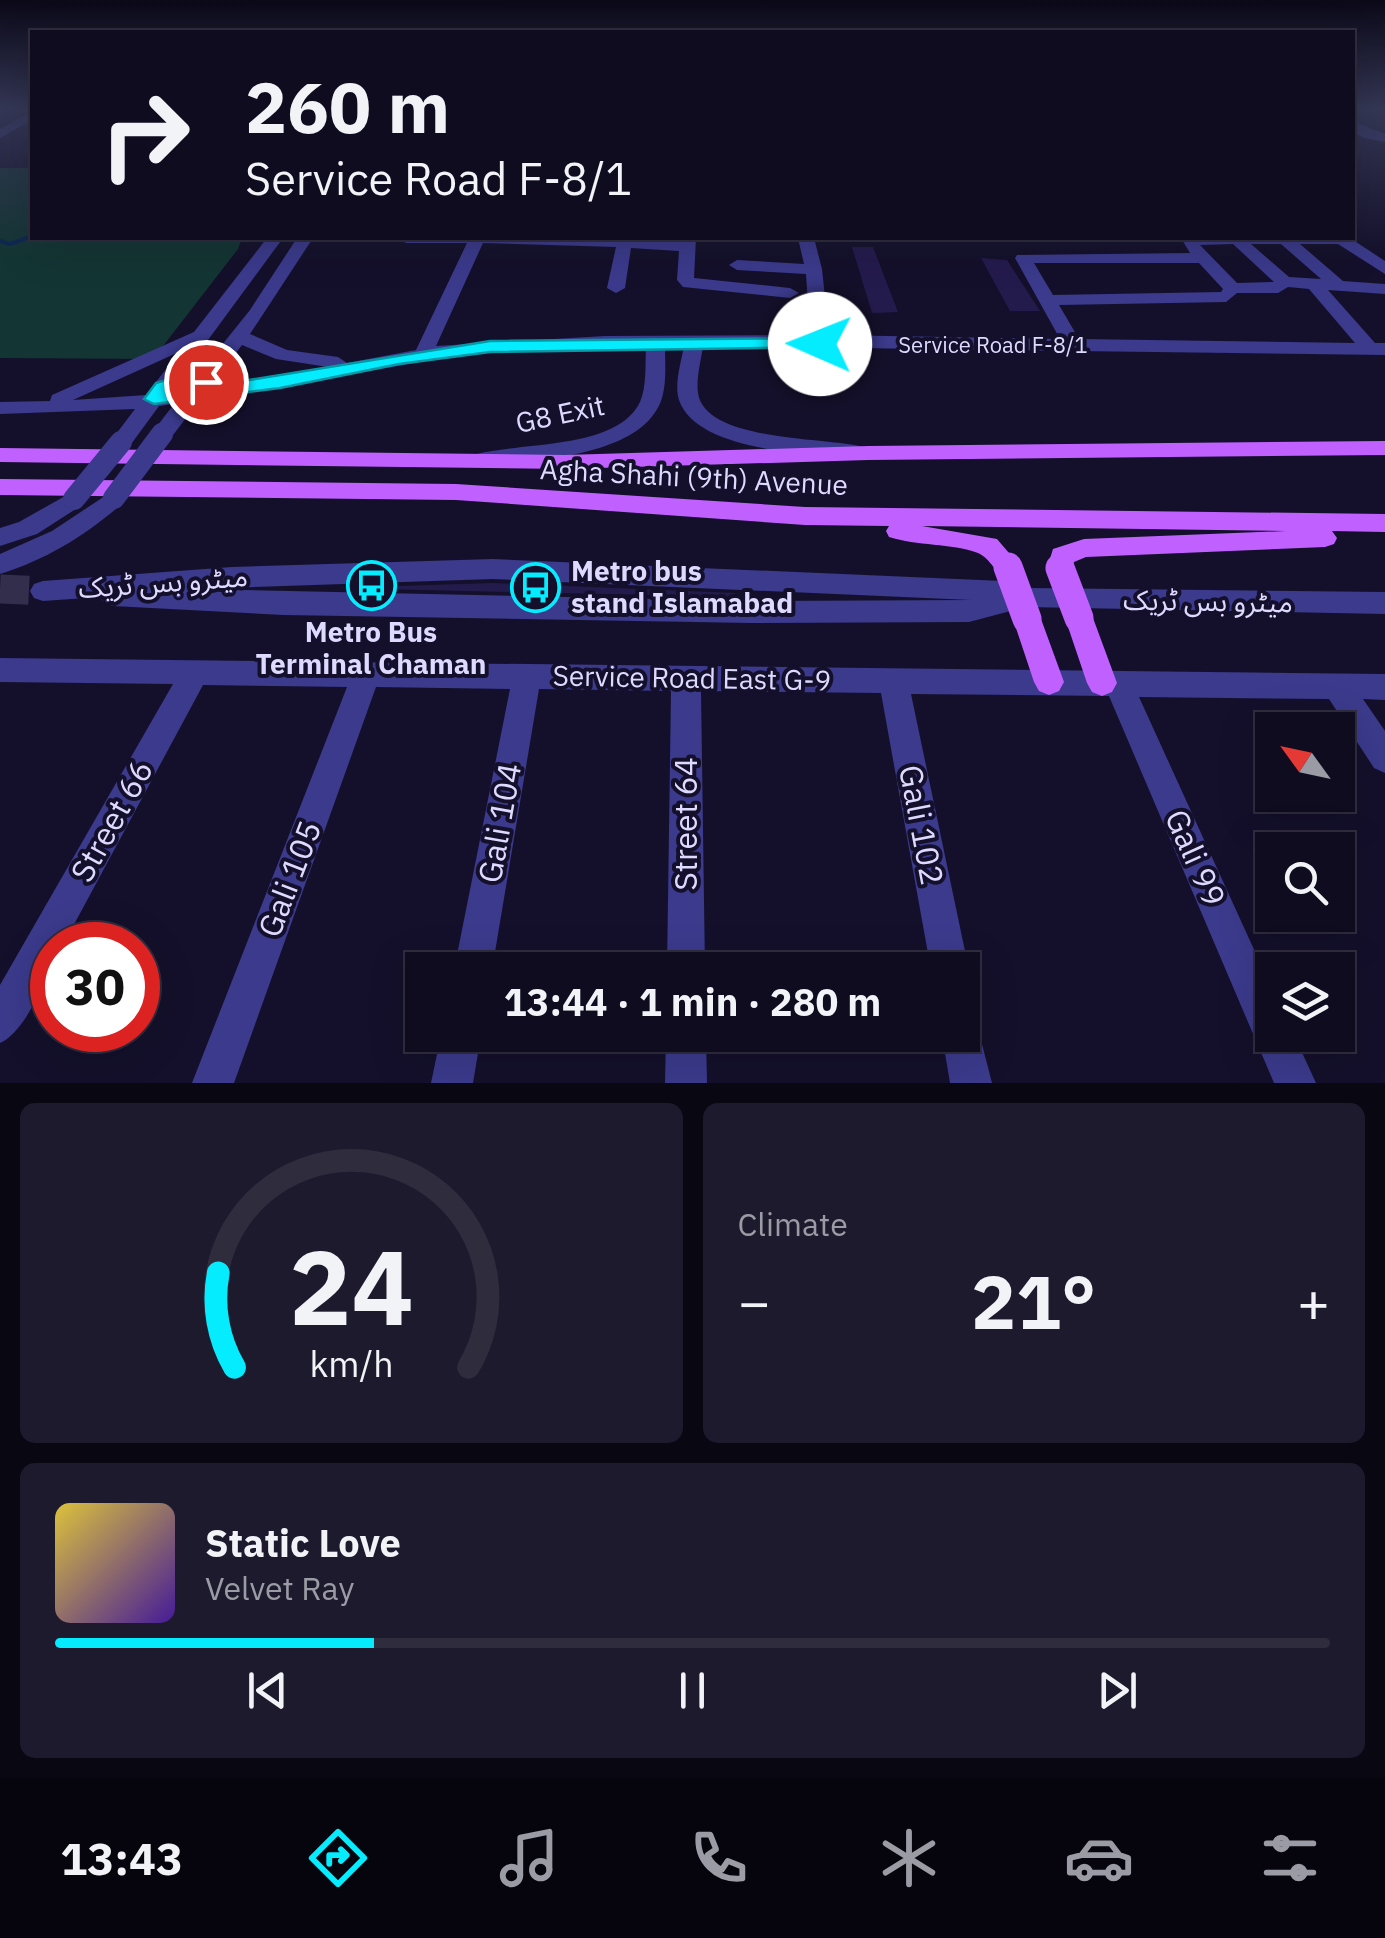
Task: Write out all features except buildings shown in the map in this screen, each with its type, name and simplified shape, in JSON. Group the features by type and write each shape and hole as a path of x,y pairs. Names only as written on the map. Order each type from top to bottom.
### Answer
{"main road":[{"name":"Agha Shahi (9th) Avenue","path":"0,455 470,462 1385,448"},
{"name":"Agha Shahi (9th) Avenue","path":"0,487 456,492 806,516 1385,522"},
{"path":"806,516 988,546 1008,567 1029,608 1049,682"},
{"path":"1110,683 1060,568 1062,556 1084,548 1385,532"}],"street":[{"path":"0,537 28,528 74,499 273,240"},
{"path":"0,564 20,559 71,534 114,498 238,336 304,240"},
{"path":"423,355 476,240"},
{"path":"570,240 617,241 624,245 687,242 685,280 690,283 790,293"},
{"path":"807,240 814,269 820,344"},
{"path":"1284,282 1278,288 1232,288 1187,240 1286,240 1339,286"},
{"path":"1238,240 1284,282 1385,289"},
{"path":"1345,240 1385,269"},
{"path":"616,288 624,245"},
{"path":"1073,344 1023,258 1088,279 1144,279 1226,297 1232,288"},
{"path":"1047,300 1088,279 1144,279 1204,258"},
{"path":"737,265 814,269"},
{"path":"1316,287 1378,349"},
{"path":"30,406 202,334"},
{"path":"238,336 284,355 354,364"},
{"path":"694,342 688,398 696,415 717,428 750,438 868,454"},
{"name":"Service Road F-8/1","path":"184,409 354,364 490,346 694,342 1378,349"},
{"name":"G8 Exit","path":"470,462 586,444 618,435 640,419 651,402 656,343"},
{"name":"Service Road F-8/1","path":"30,406 158,393 184,409 354,364"},
{"path":"184,409 280,382"},
{"path":"30,406 88,419 123,440"},
{"name":"میٹرو بس ٹریک","path":"1029,608 1003,591 493,568 232,576 43,591 284,604 751,612 1385,603"},
{"name":"Service Road East G-9","path":"0,670 1385,686"},
{"name":"Street 66","path":"0,1023 195,672"},
{"name":"Gali 105","path":"213,1083 366,674"},
{"name":"Gali 104","path":"476,952 527,676"},
{"name":"Street 64","path":"686,678 686,952"},
{"name":"Gali 102","path":"894,680 947,952"},
{"name":"Gali 99","path":"1110,683 1255,995"},
{"path":"1338,686 1385,758"},
{"path":"452,1083 458,1052"},
{"path":"686,1052 686,1083"},
{"path":"966,1052 972,1083"},
{"name":"Gali 99","path":"1281,1052 1295,1083"}],"green space":[{"path":"0,168 30,168 30,240 241,240 153,359 0,358"}],"waterway":[{"path":"0,241 10,244 30,237"}],"tunnel":[{"path":"0,589 43,591"}],"place":[{"name":"Metro Bus Terminal Chaman","path":"371,585"},
{"name":"Metro bus stand Islamabad","path":"536,587"}],"route":[{"path":"206,382 162,387 154,399 490,346 820,344"}]}
